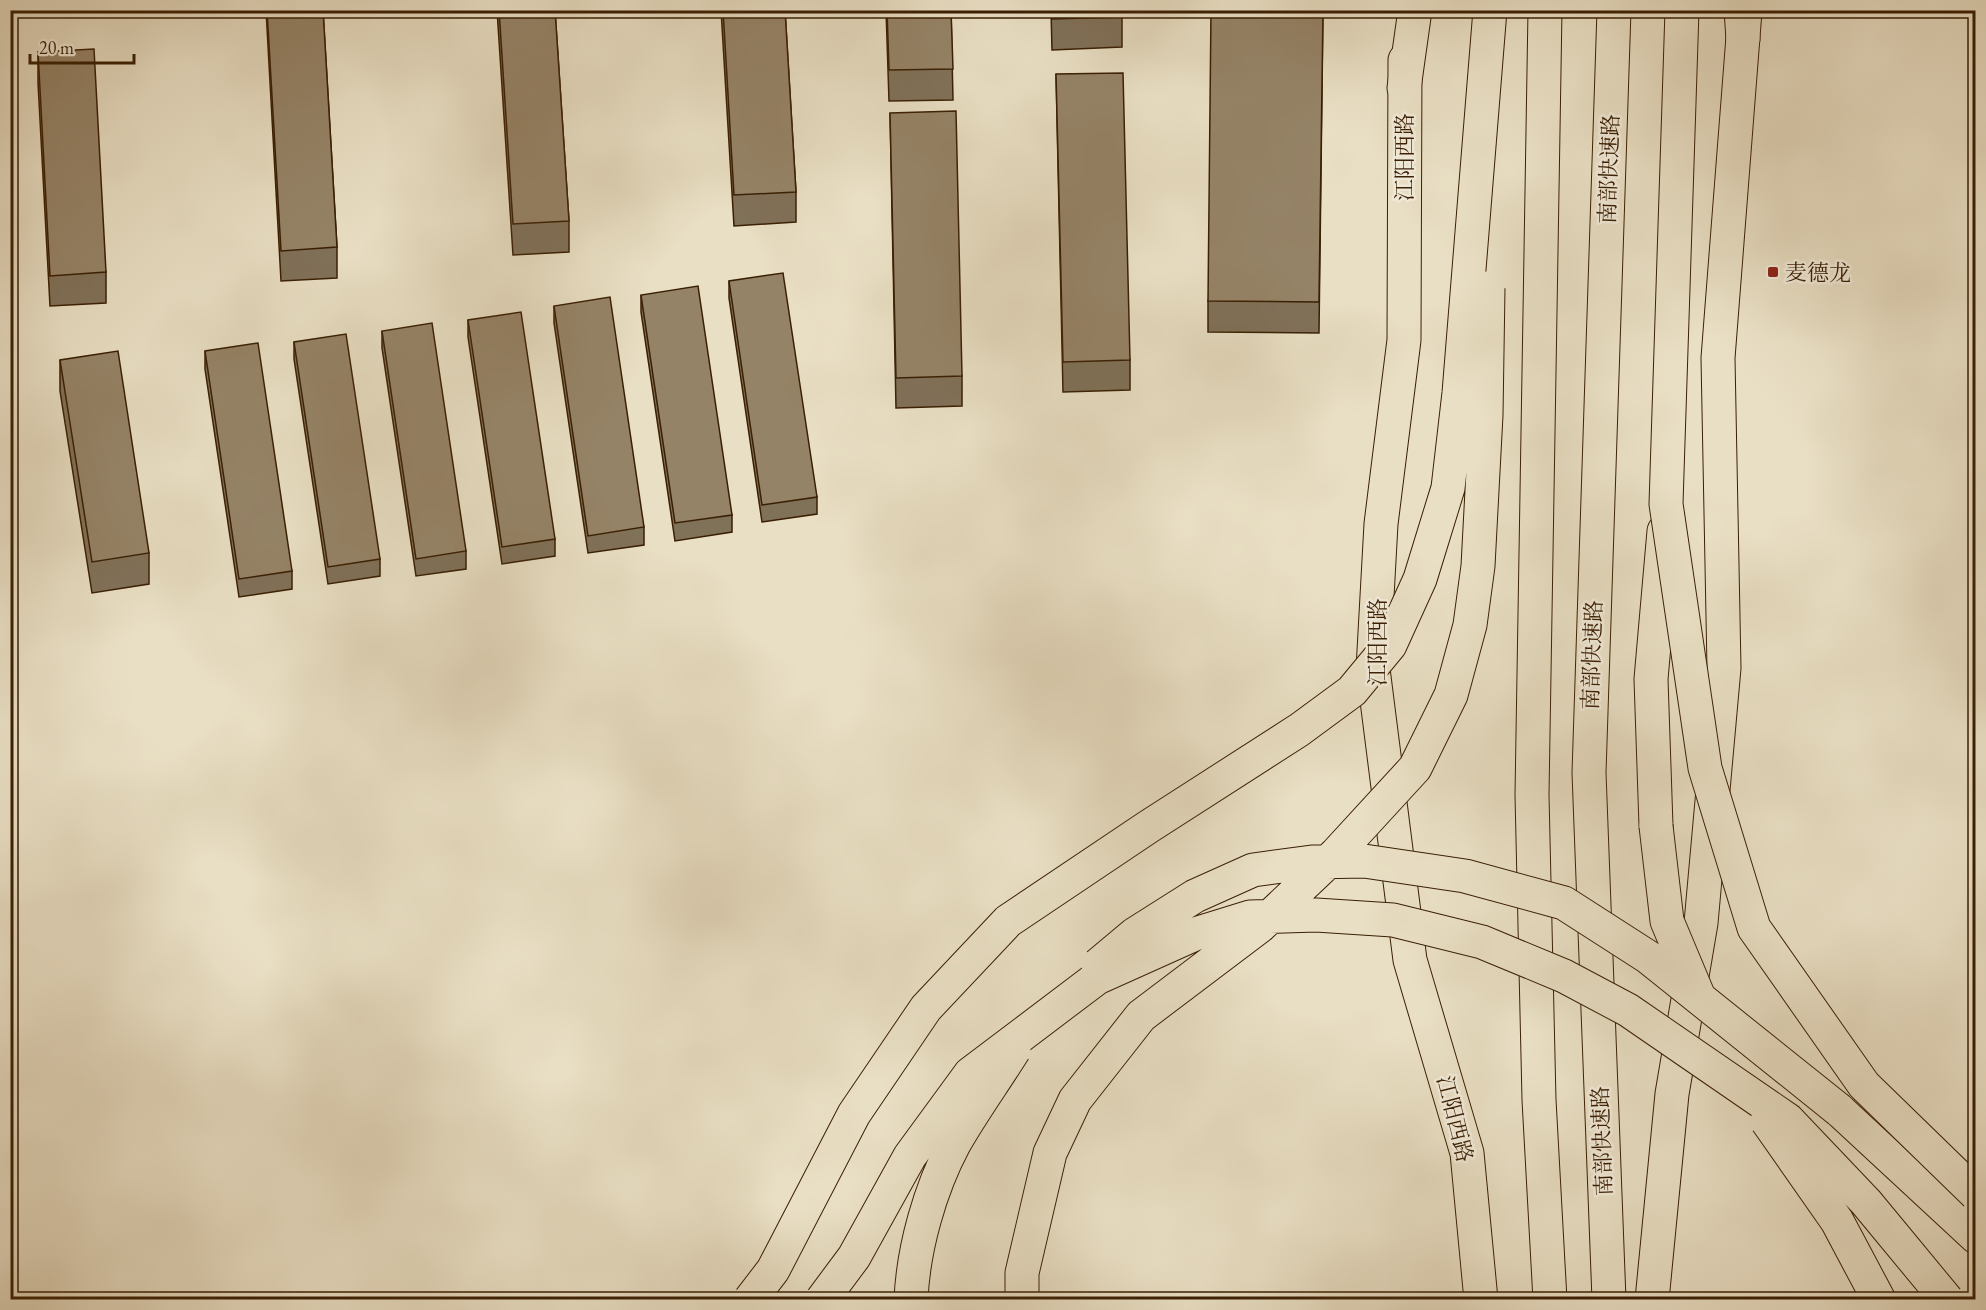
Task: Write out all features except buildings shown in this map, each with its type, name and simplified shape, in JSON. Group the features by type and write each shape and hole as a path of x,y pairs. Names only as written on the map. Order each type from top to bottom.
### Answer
{"main road":[{"name":"江阳西路","path":"1406,10 1404,340 1381,524 1373,669 1410,960 1467,1153 1481,1299"},
{"path":"1404,88 1415,10"},
{"path":"750,1299 773,1270 854,1114 926,1008 1008,921 1299,730 1352,691 1389,645 1420,579 1448,488 1459,393 1490,10"},
{"path":"1022,1299 1022,1273 1050,1153 1075,1100 1141,1016 1260,926 1336,854 1415,768 1451,695 1470,625 1479,543 1486,415 1490,10"},
{"path":"1545,10 1533,795 1539,1100 1550,1299"},
{"name":"南部快速路","path":"1609,1299 1588,773 1614,10"},
{"path":"1682,10 1666,504 1651,680 1656,826 1667,921 1728,1067 1837,1221 1879,1299"},
{"path":"1652,1299 1672,1094 1701,923 1724,668 1719,358 1743,20"},
{"path":"1666,504 1704,768 1754,928 1864,1085 1976,1194"},
{"path":"911,1299 912,1270 931,1198 954,1146 1033,1021 1135,934 1195,896 1253,870 1312,862 1364,861 1465,876 1564,903 1648,957 1839,1110 1976,1238"},
{"path":"822,1299 854,1257 910,1156 970,1074 1097,978 1195,934 1250,917 1316,915 1393,920 1482,942 1564,976 1628,1010 1788,1120 1866,1202 1947,1299"}],"place":[{"name":"麦德龙","path":"1773,272"}]}
